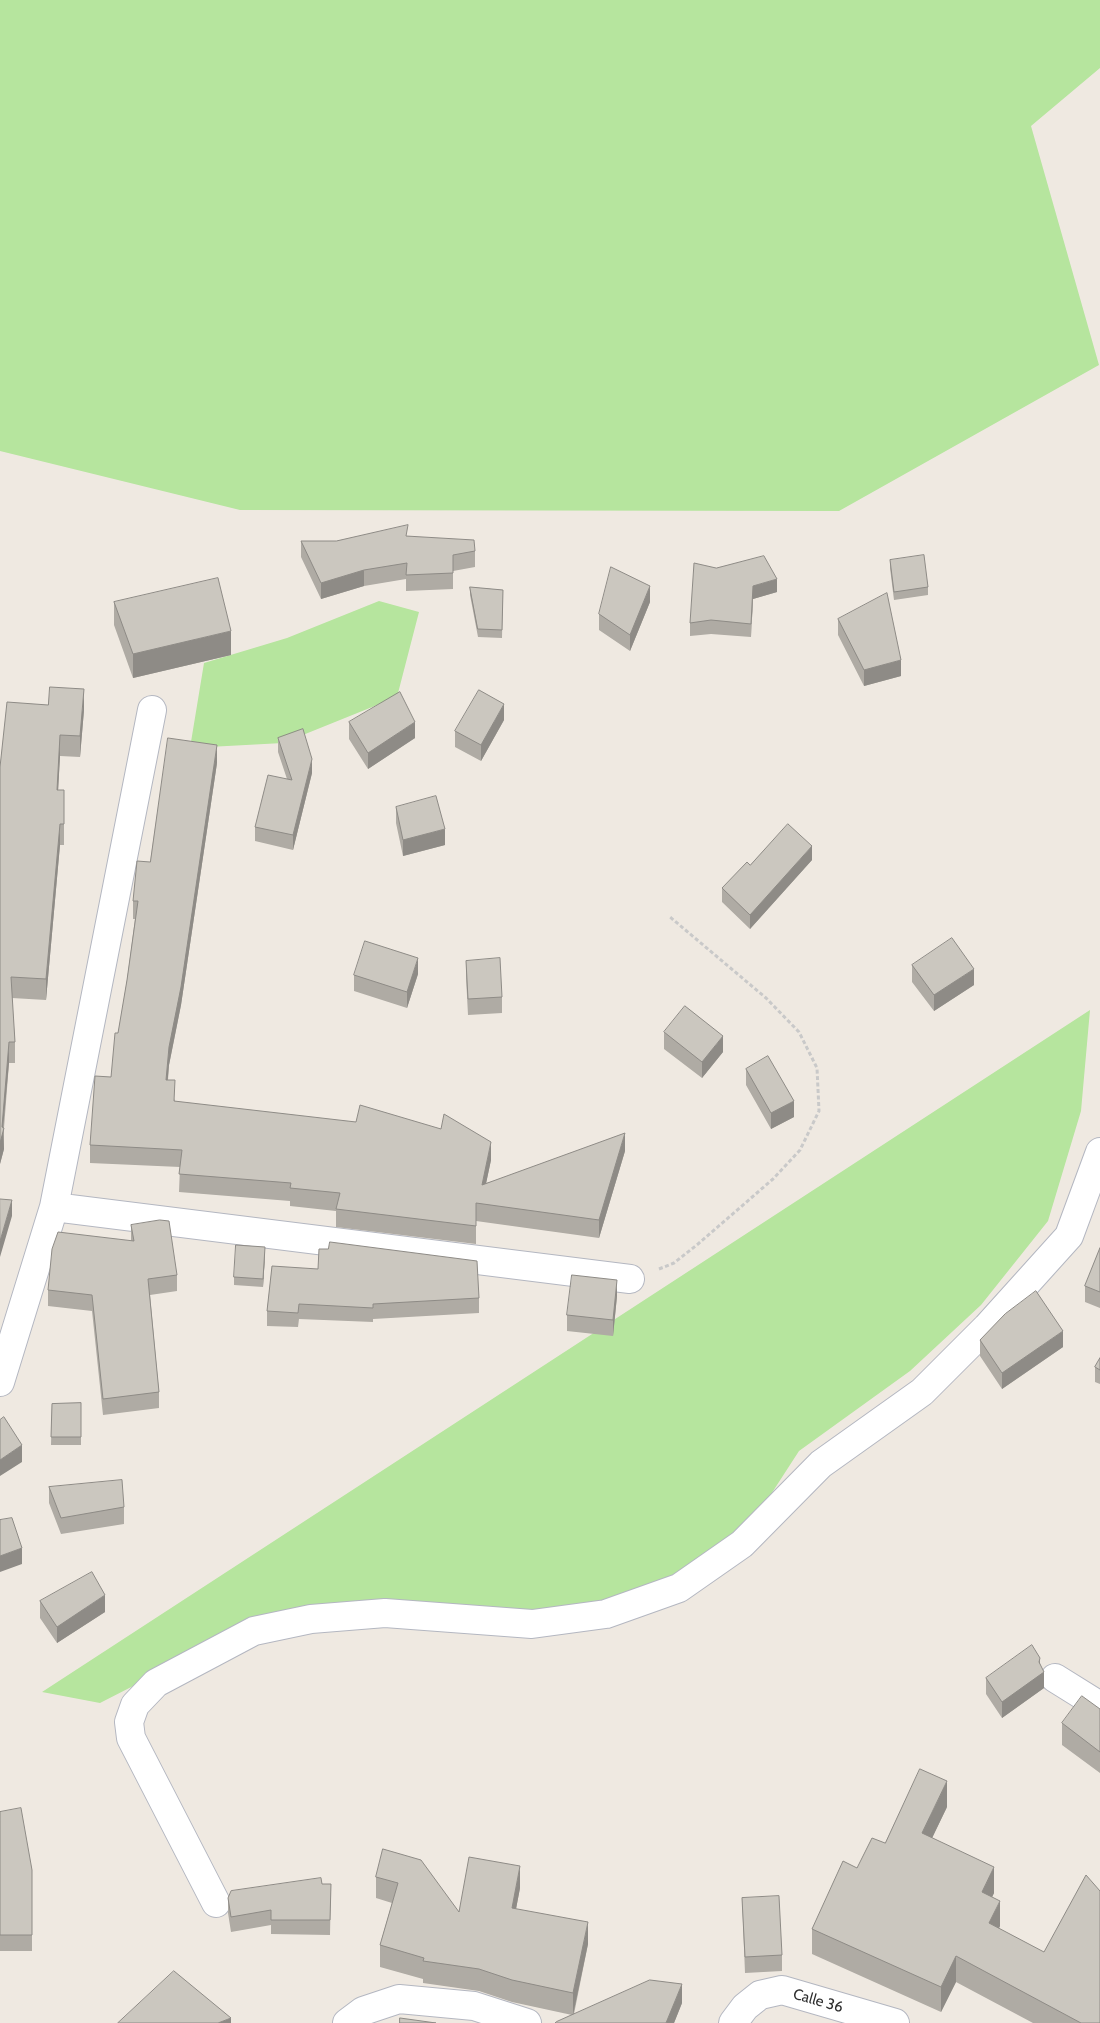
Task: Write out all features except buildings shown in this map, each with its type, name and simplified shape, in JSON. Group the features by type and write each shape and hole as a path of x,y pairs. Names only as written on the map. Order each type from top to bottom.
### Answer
{"street":[{"path":"0,1382 54,1207 152,710"},
{"path":"216,1903 131,1738 129,1722 135,1705 156,1683 254,1631 311,1619 385,1613 532,1624 606,1614 679,1588 742,1544 821,1464 922,1392 987,1327 1069,1236 1100,1152"},
{"path":"54,1207 630,1279"},
{"path":"1055,1678 1100,1706"},
{"name":"Calle 36","path":"739,2015 760,1995 782,1990 895,2023"},
{"path":"347,2023 363,2012 399,1999 474,2006 527,2023"}],"path":[{"path":"630,1279 674,1263 749,1202 800,1150 820,1111 817,1068 799,1032 766,998 670,917"}],"green space":[{"path":"0,0 1100,0 1100,68 1031,126 1099,365 839,511 240,510 0,451"},
{"path":"379,601 419,612 397,697 283,743 190,748 204,663 287,638"},
{"path":"1090,1010 1081,1111 1048,1221 981,1305 910,1371 799,1451 753,1522 683,1572 585,1608 513,1614 264,1619 100,1703 42,1692"}]}
